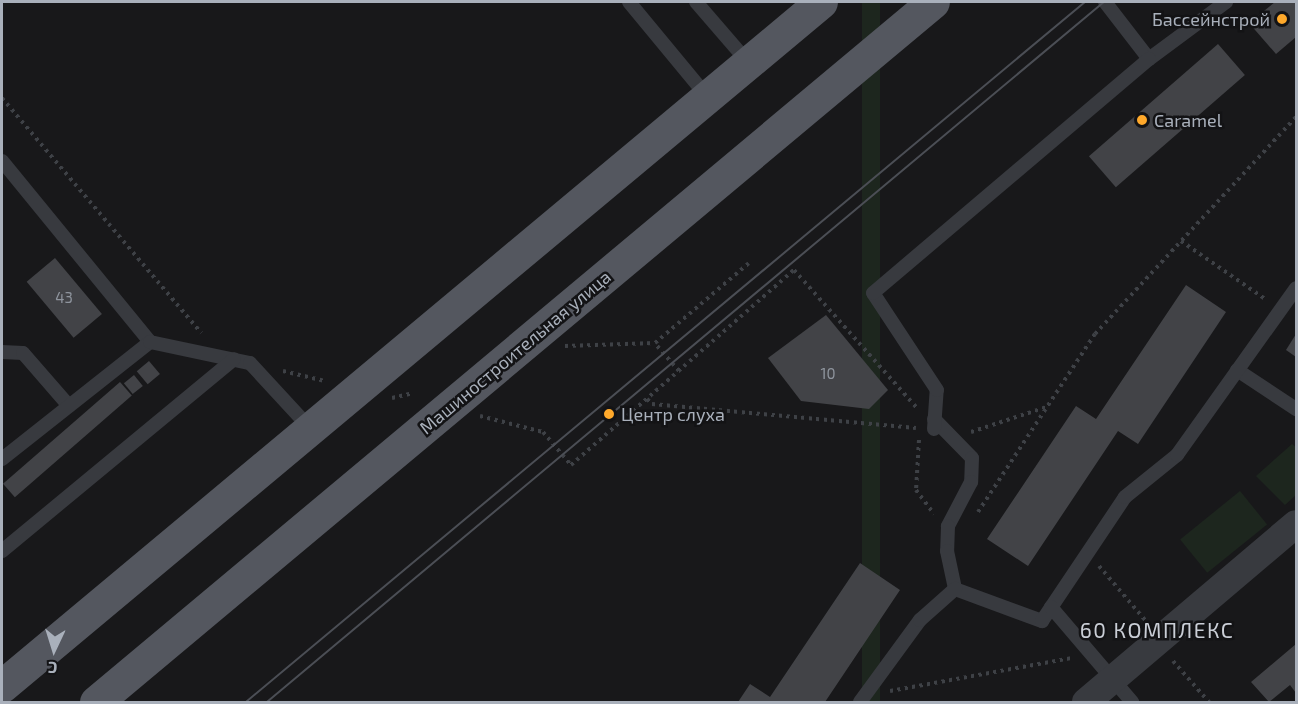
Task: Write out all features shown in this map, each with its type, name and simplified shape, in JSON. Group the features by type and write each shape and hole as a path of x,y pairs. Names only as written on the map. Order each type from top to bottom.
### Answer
{"main road":[{"path":"2,687 746,60 821,2"},
{"name":"Машиностроительная улица","path":"96,702 933,2"}],"street":[{"path":"1086,702 1296,524"}],"lane":[{"path":"628,2 706,94"},
{"path":"696,2 746,60"},
{"path":"1105,2 1149,59"},
{"path":"955,589 947,551 948,526 971,482 972,458 953,438 934,424 937,390 873,293 1149,59 1226,2"},
{"path":"2,161 150,342 250,363 310,428"},
{"path":"955,589 1042,621 1125,497 1177,455 1296,288"},
{"path":"2,459 150,342"},
{"path":"2,352 23,353 69,406"},
{"path":"2,551 227,357"},
{"path":"1237,370 1296,409"},
{"path":"863,699 920,620 955,589"},
{"path":"1052,607 1132,702"}],"path":[{"path":"2,98 227,357"},
{"path":"972,521 1095,334 1296,117"},
{"path":"1181,241 1281,310"},
{"path":"555,353 563,346 656,343 748,263"},
{"path":"470,415 543,432 571,465 794,270 934,424 919,428 652,404 647,399"},
{"path":"656,343 679,371"},
{"path":"250,363 333,382"},
{"path":"386,400 413,393"},
{"path":"953,438 1048,406"},
{"path":"479,416 488,409"},
{"path":"919,428 916,490 926,505 948,526"},
{"path":"971,482 990,495"},
{"path":"1088,553 1209,702"},
{"path":"863,699 1092,655"}],"shaded area":[{"path":"862,2 880,2 880,702 862,702"},
{"path":"1292,444 1296,447 1296,495 1285,505 1256,476"},
{"path":"1240,491 1267,524 1207,573 1180,539"}],"building":[{"path":"1275,2 1296,2 1296,37 1276,54 1249,23"},
{"path":"1218,44 1245,75 1116,187 1089,156"},
{"path":"55,258 102,314 74,338 27,282"},
{"path":"1186,285 1226,312 1138,444 1118,431 1028,566 987,539 1076,406 1096,419"},
{"path":"826,315 888,390 869,409 801,401 768,358"},
{"path":"1296,334 1296,357 1286,350"},
{"path":"149,361 160,374 148,384 137,371"},
{"path":"134,375 143,386 133,394 124,383"},
{"path":"120,382 132,396 15,497 3,484"},
{"path":"860,563 900,590 825,702 738,702 750,684 770,697"},
{"path":"1296,644 1296,693 1290,685 1269,702 1251,682"}],"tram line":[{"path":"246,702 1085,2"},
{"path":"267,702 1104,2"}],"place":[{"name":"Бассейнстрой","path":"1282,19"},
{"name":"Caramel","path":"1142,120"},
{"name":"Центр слуха","path":"609,414"}],"district":[{"name":"60 КОМПЛЕКС","path":"1157,630"}]}
